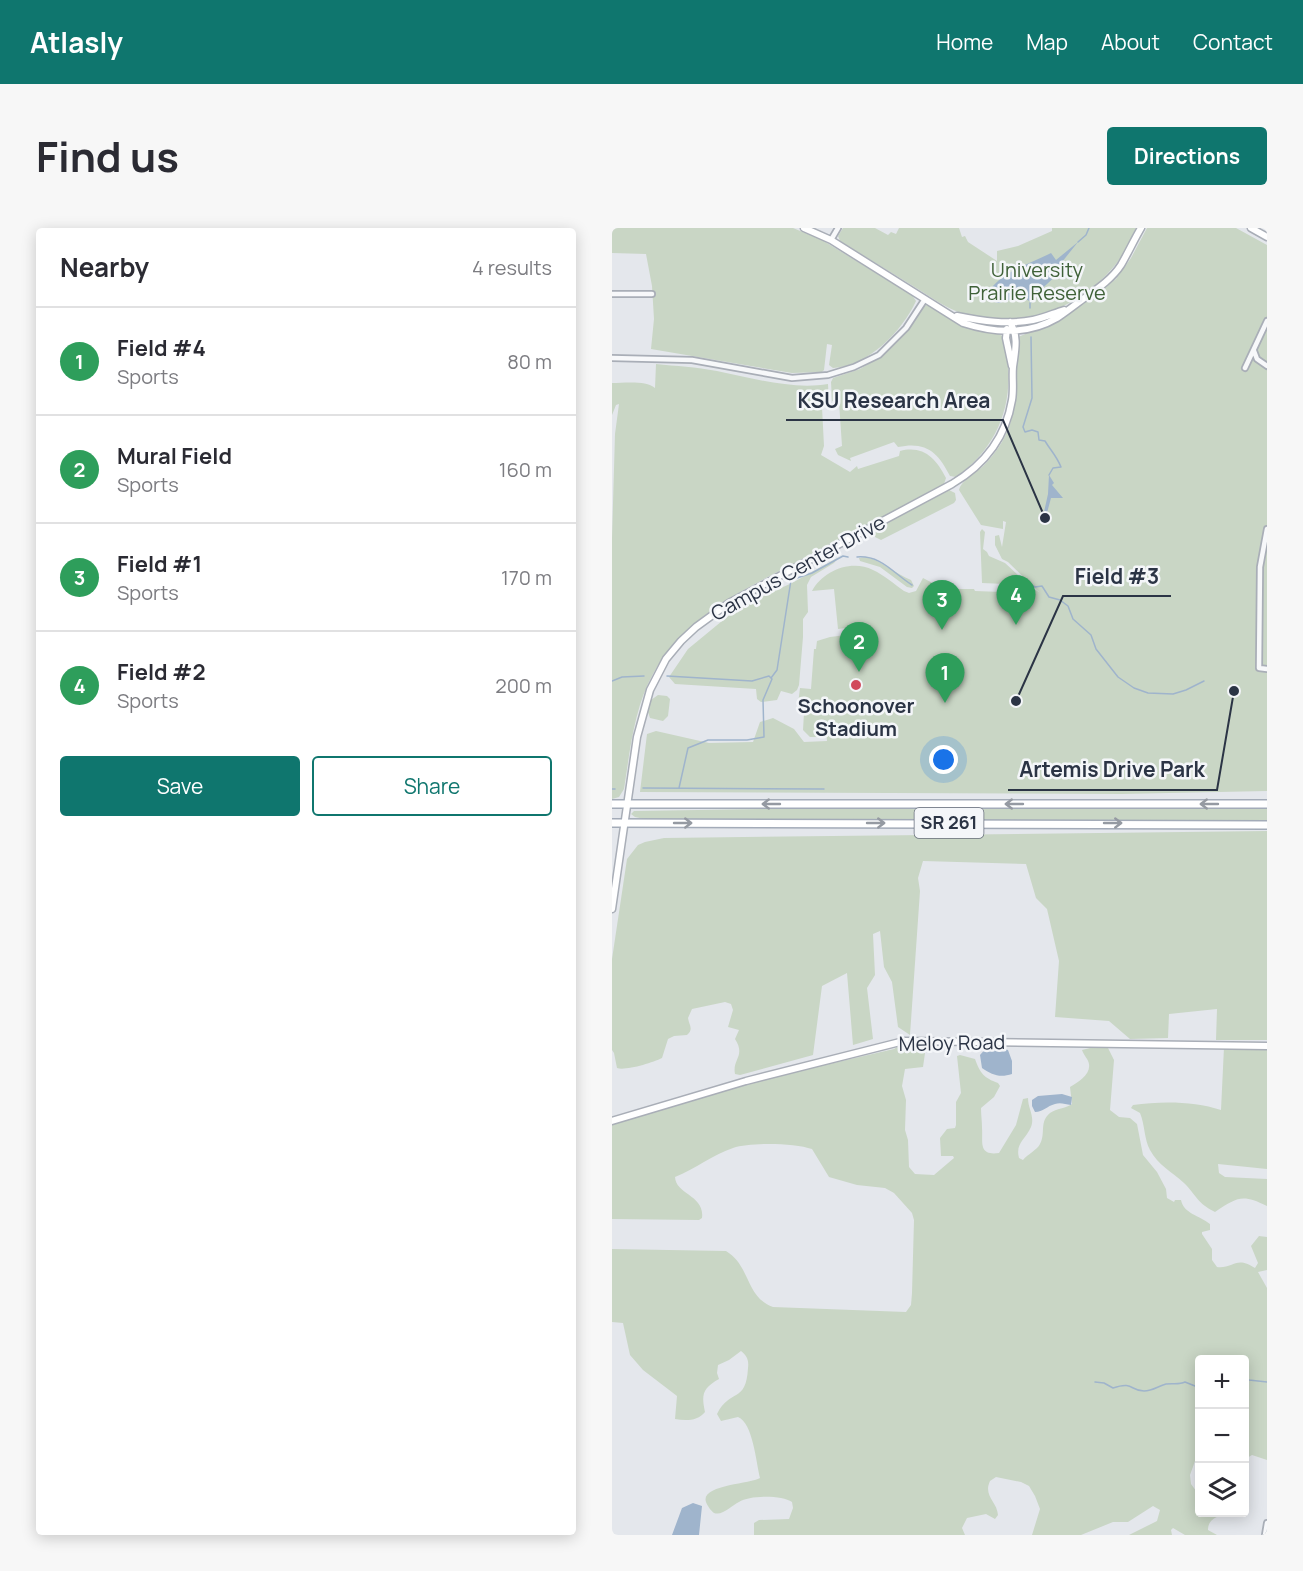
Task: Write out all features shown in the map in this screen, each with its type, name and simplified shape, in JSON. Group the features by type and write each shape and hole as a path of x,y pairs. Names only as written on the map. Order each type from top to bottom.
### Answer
{"main road":[{"name":"SR 261","path":"612,804 1267,804"},
{"name":"SR 261","path":"612,823 1267,825"}],"street":[{"path":"804,228 831,240 963,322 975,327 1006,331 1045,324 1059,317 1117,270 1141,228"},
{"path":"831,240 838,228"},
{"path":"1251,228 1267,237"},
{"path":"612,294 652,294"},
{"path":"612,358 692,360 792,378 828,375 854,367 879,355 906,328 925,299"},
{"path":"953,315 1010,322 1032,320 1069,309"},
{"path":"1245,368 1267,321"},
{"path":"1010,322 1015,331"},
{"path":"1006,331 1010,322"},
{"name":"Campus Center Drive","path":"1006,331 1013,369"},
{"name":"Campus Center Drive","path":"612,909 637,737 645,704 659,670 681,641 729,603 964,477 989,454 1000,435 1012,400 1015,331"},
{"path":"1254,348 1257,359 1267,366"},
{"path":"1267,529 1260,567 1259,668 1267,669"},
{"name":"Meloy Road","path":"612,1120 746,1081 904,1041 1267,1046"},
{"path":"1265,1535 1267,1523"}],"green space":[{"path":"612,228 793,228 822,240 912,295 916,301 893,335 883,345 859,361 833,368 829,365 832,345 827,344 822,372 792,373 651,349 654,319 652,286 646,254 612,253"},
{"name":"University Prairie Reserve","path":"843,228 875,228 888,235 891,232 896,234 899,228 959,228 962,237 965,236 968,242 997,261 997,251 1018,246 1052,231 1052,228 1136,228 1116,264 1084,294 1046,313 1025,319 1004,321 982,319 961,313 943,304 840,241 838,236"},
{"path":"1147,228 1236,228 1267,245 1267,791 1121,794 640,792 647,734 656,731 709,743 753,742 760,722 773,718 794,729 804,742 827,741 826,731 823,737 810,737 803,730 804,713 797,712 800,688 811,689 814,649 816,649 817,641 854,634 853,627 838,629 834,589 812,591 830,573 847,567 865,567 877,572 909,593 916,591 923,578 944,589 1002,592 1005,584 982,583 980,532 982,529 985,532 983,549 989,556 1005,563 1039,592 1002,559 995,545 995,536 999,535 1002,547 1006,522 1003,521 1003,529 981,525 959,490 970,476 992,457 1008,429 1015,403 1018,337 1062,319 1116,279 1131,258"},
{"path":"926,305 966,326 999,334 1006,343 1008,393 999,425 992,440 982,453 956,477 950,476 941,460 924,447 898,447 894,442 850,458 851,461 838,455 835,449 842,446 839,402 832,401 831,382 833,378 860,369 880,357 898,341"},
{"path":"656,364 709,370 786,384 828,384 829,404 822,407 824,446 821,455 850,472 857,466 858,469 899,456 900,451 915,450 933,459 946,478 944,484 724,602 684,633 667,652 647,687 634,730 624,789 619,797 612,799 612,538 615,434 619,404 616,405 612,415 612,383 641,383 655,388"},
{"path":"949,490 955,493 954,503 881,540 875,537 876,529"},
{"path":"839,557 834,563 811,577 807,585 808,612 803,619 799,685 792,694 781,691 777,700 761,702 757,699 756,689 675,684 669,677 688,649 739,607 792,583"},
{"path":"867,557 911,580 914,586 907,587 880,567 860,561 859,558"},
{"path":"658,695 667,696 670,699 668,716 663,721 650,718 648,712 651,700"},
{"path":"1267,809 1267,821 649,820 631,814 634,811"},
{"path":"1267,831 1267,1040 1216,1040 1217,1009 1169,1014 1168,1038 1130,1039 1109,1021 1055,1017 1059,961 1047,909 1036,898 1026,864 923,861 918,878 920,891 910,1035 898,1027 892,982 884,967 880,931 873,934 875,975 867,988 873,1039 853,1045 847,973 822,986 813,1055 740,1075 735,1074 739,1050 735,1039 739,1030 728,1027 733,1010 731,1004 725,1002 692,1009 688,1018 691,1029 689,1033 668,1039 662,1058 639,1066 617,1068 612,1050 612,959 627,859 638,845 645,842 664,838"},
{"path":"900,1045 922,1049 925,1053 923,1067 905,1069 902,1086 906,1100 905,1130 908,1140 909,1167 915,1174 934,1175 954,1158 953,1156 941,1156 940,1138 947,1129 955,1128 956,1125 956,1102 961,1093 957,1056 975,1059 983,1074 1000,1086 994,1097 981,1108 982,1143 988,1152 999,1153 1016,1125 1023,1099 1028,1098 1032,1123 1018,1149 1019,1158 1023,1160 1040,1144 1047,1116 1053,1111 1072,1104 1070,1087 1085,1076 1089,1068 1082,1050 1108,1048 1114,1060 1110,1110 1119,1117 1130,1118 1137,1124 1143,1155 1157,1172 1166,1189 1167,1198 1174,1202 1181,1200 1185,1208 1210,1224 1210,1230 1202,1234 1212,1249 1212,1260 1217,1267 1239,1262 1255,1268 1258,1263 1251,1246 1259,1236 1267,1237 1267,1270 1258,1272 1267,1288 1267,1460 1252,1455 1249,1457 1249,1355 1195,1355 1195,1461 1190,1475 1191,1484 1195,1490 1195,1517 1218,1517 1208,1526 1208,1530 1217,1535 1185,1535 1173,1528 1172,1535 1129,1535 1157,1521 1160,1510 1153,1506 1128,1522 1113,1522 1081,1535 1032,1535 1040,1509 1029,1486 996,1477 990,1481 988,1491 998,1515 995,1519 986,1514 967,1518 962,1528 965,1535 754,1535 754,1523 759,1520 789,1519 793,1508 792,1502 774,1497 751,1498 717,1514 708,1506 706,1496 710,1492 760,1478 750,1435 743,1421 738,1417 721,1421 717,1414 727,1401 741,1392 744,1387 747,1379 747,1358 741,1351 718,1365 719,1379 704,1392 705,1412 702,1415 692,1420 675,1419 677,1396 643,1370 630,1355 623,1323 612,1322 612,1249 726,1251 740,1265 757,1296 773,1307 906,1312 911,1305 914,1220 912,1213 894,1193 885,1188 857,1185 829,1177 812,1149 795,1145 772,1144 733,1148 675,1177 680,1188 699,1204 702,1218 699,1220 612,1219 612,1124 656,1109 760,1080 894,1049"},
{"path":"1224,1047 1267,1049 1267,1169 1218,1164 1219,1173 1225,1177 1267,1179 1267,1206 1252,1200 1240,1199 1215,1212 1201,1202 1184,1183 1157,1160 1148,1146 1140,1113 1131,1108 1133,1105 1166,1102 1200,1105 1221,1110"}],"water":[{"path":"1078,242 1062,262 1062,270 1032,298 1032,303 1022,296 999,303 994,302 989,291 1002,278 1051,253 1056,260"},
{"path":"1049,475 1054,483 1052,485 1063,498 1051,498 1044,524 1042,524 1048,494"},
{"path":"988,1046 1008,1050 1012,1061 1012,1074 996,1075 982,1068 980,1055"},
{"path":"1062,1094 1072,1097 1071,1105 1057,1103 1035,1112 1032,1100 1038,1096"},
{"path":"693,1503 702,1506 699,1535 672,1535 682,1508"}],"waterway":[{"path":"1078,242 1086,235 1089,228"},
{"path":"1030,303 1030,308"},
{"path":"1031,337 1032,398 1023,427 1025,432 1032,430 1038,432 1039,440 1045,441 1057,459 1061,467 1053,468 1049,475"},
{"path":"771,678 777,670 791,580 812,573 843,556 848,557"},
{"path":"857,557 880,562 912,585"},
{"path":"1023,586 1030,584 1035,587 1042,586 1049,597 1060,600 1068,606 1073,619 1091,635 1096,649 1118,677 1134,688 1148,693 1173,694 1204,681"},
{"path":"612,681 622,677 644,676"},
{"path":"667,676 752,681 769,676 772,679 763,700 764,737 747,740 708,740 688,748 679,788"},
{"path":"643,788 824,789"},
{"path":"1249,1380 1267,1382"},
{"path":"1095,1382 1104,1383 1113,1388 1128,1386 1140,1391 1185,1382 1195,1386"}],"place":[{"name":"KSU Research Area","path":"1045,518"},
{"name":"Field #2","path":"1016,625"},
{"name":"Field #1","path":"942,630"},
{"name":"Mural Field","path":"859,672"},
{"name":"Schoonover Stadium","path":"856,685"},
{"name":"Artemis Drive Park","path":"1234,691"},
{"name":"Field #3","path":"1016,701"},
{"name":"Field #4","path":"945,703"}]}
